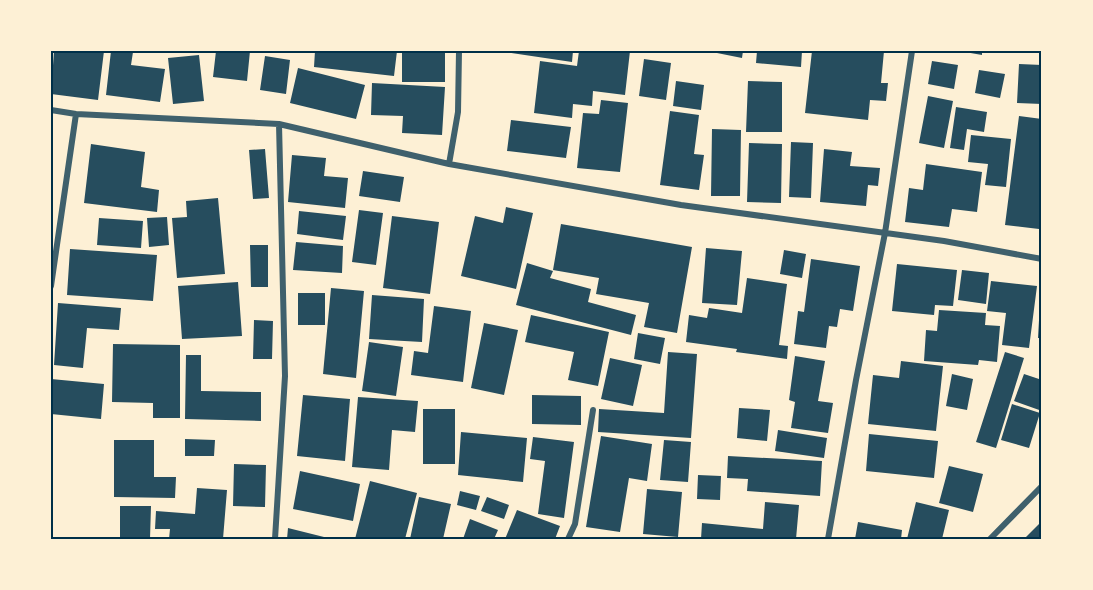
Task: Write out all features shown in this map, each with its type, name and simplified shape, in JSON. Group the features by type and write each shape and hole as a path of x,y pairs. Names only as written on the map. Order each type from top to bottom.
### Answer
{"street":[{"path":"449,164 458,112 459,51"},
{"path":"828,539 885,233 912,51"},
{"path":"51,110 76,114 279,124 449,164 681,205 885,233 1042,259"},
{"path":"51,286 76,114"},
{"path":"275,539 285,376 279,124"},
{"path":"568,539 575,524 593,410"},
{"path":"990,539 1042,486"}],"building":[{"path":"54,51 104,51 98,100 51,94"},
{"path":"111,51 133,52 131,65 165,69 160,102 106,95"},
{"path":"216,51 250,51 247,81 213,77"},
{"path":"315,51 397,51 394,76 314,67"},
{"path":"402,51 445,51 445,82 402,82"},
{"path":"498,51 573,51 572,62"},
{"path":"579,51 630,51 625,95 593,91 592,106 573,104 572,118 534,113 540,61 577,66"},
{"path":"707,51 743,51 742,58"},
{"path":"757,51 802,51 801,67 756,63"},
{"path":"812,51 884,51 881,83 888,83 886,101 870,100 868,120 805,113"},
{"path":"959,51 982,51 982,55"},
{"path":"199,55 204,101 173,104 168,58"},
{"path":"265,56 290,60 286,94 260,90"},
{"path":"644,59 671,63 666,100 639,96"},
{"path":"932,61 958,65 954,89 928,84"},
{"path":"1019,64 1042,65 1042,104 1017,103"},
{"path":"298,68 365,85 356,119 290,103"},
{"path":"979,70 1005,74 1000,98 975,93"},
{"path":"676,81 704,85 701,110 673,106"},
{"path":"748,81 782,82 782,132 746,132"},
{"path":"372,83 445,87 442,135 402,133 403,116 371,115"},
{"path":"928,96 953,101 944,148 919,143"},
{"path":"601,100 628,103 620,172 577,168 583,113 599,114"},
{"path":"956,107 987,112 984,132 967,129 964,150 950,148"},
{"path":"670,111 699,115 694,154 704,155 699,190 660,185"},
{"path":"1019,116 1042,119 1042,202 1039,229 1005,225"},
{"path":"511,120 571,127 566,158 507,151"},
{"path":"712,129 741,130 740,196 711,196"},
{"path":"971,135 1011,139 1006,187 985,185 988,164 968,162"},
{"path":"791,142 813,143 811,198 789,197"},
{"path":"749,143 782,144 781,203 747,202"},
{"path":"91,144 145,152 141,187 159,190 157,212 84,203"},
{"path":"265,149 269,198 253,199 249,150"},
{"path":"824,149 852,152 850,166 880,168 878,186 868,185 866,206 820,202"},
{"path":"292,155 326,158 324,176 348,178 345,208 288,202"},
{"path":"926,164 982,172 977,212 952,209 949,227 905,222 909,188 923,190"},
{"path":"363,171 404,177 400,202 359,196"},
{"path":"218,198 225,274 177,278 172,218 187,217 186,201"},
{"path":"506,207 533,213 516,289 461,276 475,216 503,223"},
{"path":"359,210 383,213 376,265 352,262"},
{"path":"299,211 346,216 343,240 297,234"},
{"path":"392,216 439,222 430,294 383,288"},
{"path":"167,217 169,245 149,247 147,218"},
{"path":"99,218 143,221 141,248 97,245"},
{"path":"561,224 692,247 677,333 644,327 649,303 596,294 599,278 553,270"},
{"path":"296,242 343,246 342,273 293,270"},
{"path":"250,245 268,245 268,287 251,287"},
{"path":"706,248 742,251 737,305 702,303"},
{"path":"70,249 157,255 153,301 67,295"},
{"path":"784,250 806,254 802,278 780,274"},
{"path":"811,259 860,266 853,311 840,309 837,327 829,326 826,348 794,344 798,311 804,312"},
{"path":"527,263 553,271 550,278 591,289 588,302 636,315 631,335 516,305"},
{"path":"897,264 957,270 953,306 935,305 934,315 892,311"},
{"path":"962,270 989,273 986,304 958,300"},
{"path":"747,278 787,284 779,345 788,346 787,359 686,342 689,315 707,318 709,308 742,313"},
{"path":"991,281 1037,286 1029,348 1002,345 1006,313 987,311"},
{"path":"238,282 242,336 182,339 178,286"},
{"path":"331,288 364,291 356,378 323,374"},
{"path":"298,293 325,293 325,325 298,325"},
{"path":"372,295 424,299 422,342 369,339"},
{"path":"1040,302 1042,302 1042,338 1038,338"},
{"path":"58,303 121,308 119,330 87,328 83,368 54,365"},
{"path":"434,306 471,311 463,382 411,375 414,351 428,353"},
{"path":"939,310 986,313 985,325 1000,326 997,362 979,360 978,365 924,361 926,330 937,331"},
{"path":"531,315 609,332 598,386 568,380 574,352 525,342"},
{"path":"254,320 273,321 272,359 253,359"},
{"path":"484,323 518,330 504,395 471,388"},
{"path":"638,333 665,338 660,364 634,359"},
{"path":"369,342 403,347 396,396 362,391"},
{"path":"113,344 180,345 180,418 153,418 153,403 112,402"},
{"path":"668,352 697,354 691,438 598,432 599,409 664,413"},
{"path":"1005,352 1024,358 996,448 976,442"},
{"path":"186,355 201,355 201,391 261,392 261,421 185,419"},
{"path":"795,356 825,361 818,401 833,403 828,433 791,428 795,402 789,400"},
{"path":"610,358 642,365 633,406 601,399"},
{"path":"901,361 943,366 936,431 868,424 873,375 899,378"},
{"path":"952,374 973,379 967,410 946,406"},
{"path":"1024,374 1042,380 1042,411 1014,401"},
{"path":"51,379 104,384 101,419 51,414"},
{"path":"303,395 350,399 345,461 297,456"},
{"path":"532,395 581,396 581,425 532,424"},
{"path":"358,397 418,401 415,432 392,430 389,470 352,467"},
{"path":"1012,404 1040,413 1029,448 1001,440"},
{"path":"739,408 770,410 767,441 737,438"},
{"path":"423,409 455,409 455,464 423,464"},
{"path":"778,430 827,438 824,458 775,451"},
{"path":"461,432 527,438 523,482 458,475"},
{"path":"869,434 938,441 934,478 866,471"},
{"path":"601,436 652,444 647,481 629,478 620,532 586,527"},
{"path":"533,437 574,442 564,518 538,514 545,461 530,459"},
{"path":"185,439 215,440 214,456 185,456"},
{"path":"114,440 154,440 154,477 176,477 175,498 114,497"},
{"path":"664,440 691,442 688,482 660,480"},
{"path":"728,456 822,461 820,496 747,491 748,479 727,478"},
{"path":"234,464 266,465 265,507 233,506"},
{"path":"949,466 983,474 973,512 939,503"},
{"path":"300,471 360,484 353,521 293,509"},
{"path":"698,475 721,476 720,500 697,499"},
{"path":"370,481 417,493 405,539 355,539"},
{"path":"197,488 227,490 223,539 169,539 170,529 155,529 156,511 195,514"},
{"path":"647,489 682,492 678,537 643,534"},
{"path":"460,491 480,496 476,510 457,505"},
{"path":"419,497 451,504 443,539 410,539"},
{"path":"487,497 509,505 504,519 481,511"},
{"path":"765,502 799,505 796,539 701,539 702,523 763,529"},
{"path":"916,502 949,510 942,539 907,539"},
{"path":"120,506 151,506 150,539 120,539"},
{"path":"517,510 560,526 555,539 505,539"},
{"path":"470,519 498,530 494,539 463,539"},
{"path":"1042,521 1042,539 1024,539"},
{"path":"858,522 902,530 901,539 855,539"},
{"path":"288,528 328,538 287,539"}]}
